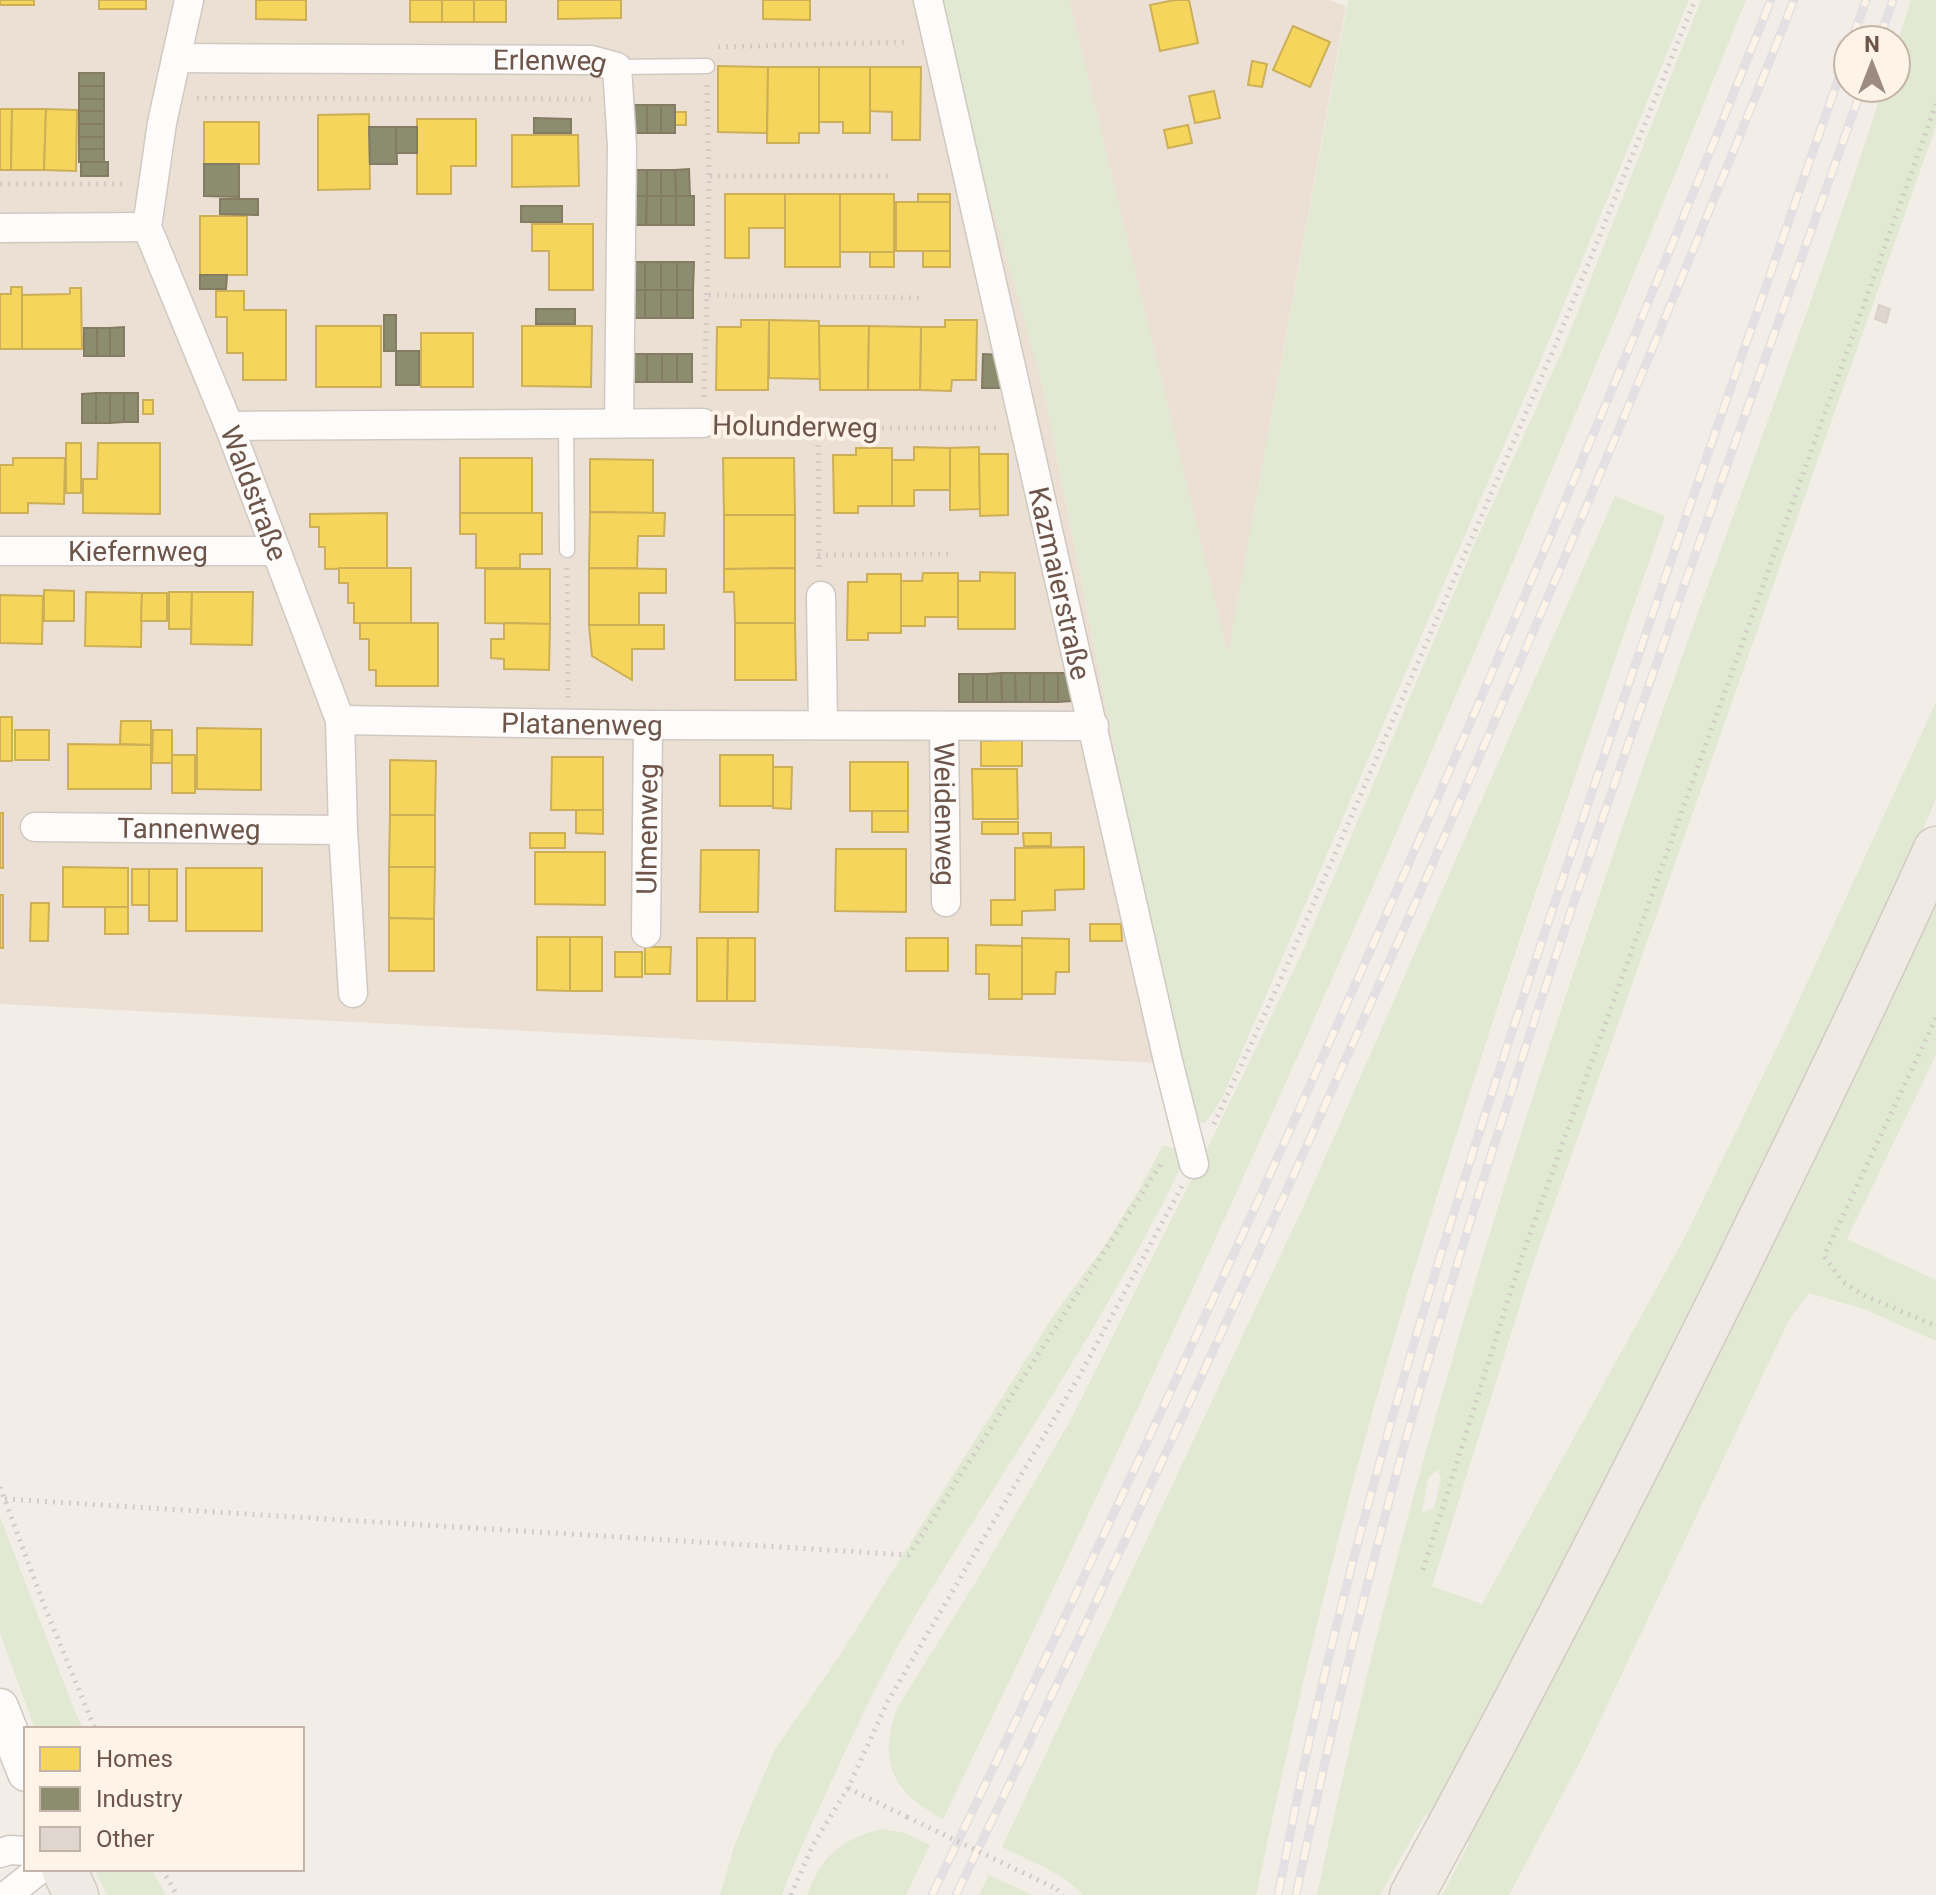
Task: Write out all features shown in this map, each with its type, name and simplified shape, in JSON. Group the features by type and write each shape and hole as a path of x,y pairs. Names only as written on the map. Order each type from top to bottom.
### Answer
{"main road":[{"path":"1412,1895 1503,1729 1635,1472 1818,1102 1936,849"},
{"path":"65,1871 76,1895"}],"street":[{"name":"Waldstraße","path":"189,0 151,184 147,227 229,426 340,720 353,993"},
{"name":"Kazmaierstraße","path":"928,0 1191,1152"},
{"name":"Erlenweg","path":"176,58 591,60 617,67 622,146 619,423"},
{"path":"0,228 147,227"},
{"name":"Holunderweg","path":"229,426 703,423"},
{"name":"Kiefernweg","path":"0,551 276,551"},
{"path":"821,596 823,725"},
{"name":"Platanenweg","path":"340,720 648,725 1094,726"},
{"name":"Ulmenweg","path":"646,933 648,725"},
{"name":"Weidenweg","path":"944,726 946,902"},
{"name":"Tannenweg","path":"35,827 343,830"},
{"path":"0,1707 24,1768"},
{"path":"0,1853 24,1851"},
{"path":"7,1895 37,1871"}],"lane":[{"path":"617,67 707,66"},
{"path":"566,423 567,550"}],"path":[{"path":"791,1895 813,1845 848,1788 888,1701 1081,1373 1280,981 1555,346 1695,0"},
{"path":"703,423 709,176 706,47 937,41"},
{"path":"168,98 619,99"},
{"path":"1423,1570 1521,1259 1936,104"},
{"path":"709,176 893,176"},
{"path":"0,184 151,184"},
{"path":"707,295 920,298"},
{"name":"Holunderweg","path":"703,423 719,428 1025,428"},
{"path":"818,429 821,596"},
{"path":"567,550 568,723"},
{"path":"818,555 953,554"},
{"path":"1936,1018 1824,1256 1842,1281 1863,1295 1936,1326"},
{"path":"5,1499 909,1555 1163,1161 1191,1152"},
{"path":"0,1487 94,1727"},
{"path":"848,1788 1057,1889 1063,1895"},
{"path":"163,1871 177,1895"}],"shaded area":[{"path":"0,0 938,0 1043,387 1177,1064 0,1004"},
{"path":"1069,0 1329,0 1346,6 1228,656"}],"green space":[{"path":"940,0 1069,0 1228,654 1348,0 1689,0 1548,343 1223,1097 1205,1123 1188,1120 1043,387 961,95"},
{"path":"1701,0 1746,0 1556,460 1360,917 1155,1370 943,1819 912,1798 894,1774 889,1745 897,1708 1069,1423 1301,955 1478,536 1563,349"},
{"path":"1911,0 1936,0 1936,126 1532,1267 1432,1586 1482,1604 1686,1235 1789,1022 1936,702 1936,799 1877,934 1703,1297 1432,1818 1425,1815 1380,1895 1317,1895 1349,1752 1421,1468 1504,1188 1642,770 1825,260 1878,104 1912,104 1912,24 1903,24","holes":["1438,1469 1441,1479 1434,1508 1422,1513 1428,1479"]},
{"path":"1615,496 1665,516 1514,957 1408,1291 1326,1586 1256,1895 1083,1895 1056,1873 1002,1847 1306,1201"},
{"path":"1936,890 1936,1055 1847,1239 1936,1280 1936,1341 1864,1309 1809,1293 1789,1320 1586,1750 1509,1895 1442,1895 1469,1843 1463,1839"},
{"path":"1163,1145 1179,1150 1183,1163 1089,1334 893,1654 782,1895 720,1895 735,1844 774,1751 840,1655 1053,1316 1105,1245"},
{"path":"0,1517 82,1727 34,1727 0,1633"},
{"path":"880,1829 905,1833 930,1845 906,1895 807,1895 819,1870 834,1852 866,1833"},
{"path":"95,1871 152,1871 166,1895 107,1895"},
{"path":"989,1875 1032,1895 979,1895"}],"building: Homes":[{"path":"0,0 34,0 34,5 0,5"},
{"path":"99,0 146,0 146,9 99,9"},
{"path":"256,0 306,0 306,20 256,19"},
{"path":"410,0 442,0 442,22 410,22"},
{"path":"442,0 474,0 474,22 442,22"},
{"path":"474,0 506,0 506,22 474,22"},
{"path":"558,0 621,0 621,18 558,19"},
{"path":"763,0 810,0 810,20 763,19"},
{"path":"1189,0 1198,43 1160,51 1150,5"},
{"path":"1293,26 1330,42 1310,87 1273,70"},
{"path":"1252,61 1267,64 1262,87 1248,85"},
{"path":"718,66 768,67 767,133 718,132"},
{"path":"768,67 819,67 819,133 799,133 799,143 767,143"},
{"path":"819,67 870,67 870,133 843,133 843,122 819,122"},
{"path":"870,67 921,67 920,140 892,140 892,112 870,111"},
{"path":"1214,91 1220,118 1195,123 1189,96"},
{"path":"0,109 12,109 11,170 0,170"},
{"path":"12,109 46,109 44,170 11,170"},
{"path":"46,109 77,110 76,171 44,170"},
{"path":"675,112 686,112 686,125 675,125"},
{"path":"369,114 370,189 318,190 318,115"},
{"path":"417,119 476,119 476,166 451,166 451,194 417,194"},
{"path":"204,122 259,122 259,164 204,164"},
{"path":"1188,125 1192,143 1168,148 1164,130"},
{"path":"512,135 578,135 579,186 512,187"},
{"path":"725,194 785,194 785,228 749,228 749,258 725,258"},
{"path":"785,194 840,194 840,267 785,267"},
{"path":"840,194 894,194 894,252 840,252"},
{"path":"918,194 950,194 950,202 918,202"},
{"path":"896,202 950,202 950,251 896,251"},
{"path":"200,216 247,216 247,275 200,275"},
{"path":"532,224 593,224 593,290 549,290 549,251 532,251"},
{"path":"923,251 950,251 950,267 923,267"},
{"path":"870,252 894,252 894,267 870,267"},
{"path":"11,287 22,287 22,349 0,349 0,294 11,294"},
{"path":"70,288 81,288 82,349 22,349 22,295 70,294"},
{"path":"216,291 244,291 244,310 286,310 286,380 243,380 243,353 227,353 227,317 216,317"},
{"path":"741,320 769,320 768,390 716,390 717,327 741,327"},
{"path":"769,320 819,321 820,379 769,378"},
{"path":"945,320 977,320 976,380 952,380 951,391 920,390 921,327 945,327"},
{"path":"316,326 381,326 381,387 316,387"},
{"path":"522,326 592,326 591,387 522,386"},
{"path":"819,326 869,326 868,390 820,390"},
{"path":"869,326 921,327 920,390 868,390"},
{"path":"421,333 473,333 473,387 421,387"},
{"path":"143,400 153,400 153,414 143,414"},
{"path":"66,443 81,443 81,493 66,493"},
{"path":"98,443 160,443 160,514 83,513 83,479 97,479"},
{"path":"914,447 950,448 950,490 914,490 914,506 892,506 892,460 914,460"},
{"path":"979,447 980,509 950,510 950,448"},
{"path":"856,448 892,448 892,506 858,506 858,513 834,513 833,455 856,455"},
{"path":"979,454 1008,454 1008,515 980,516"},
{"path":"13,458 65,458 64,504 28,503 28,513 0,513 0,465 13,465"},
{"path":"460,458 532,458 532,513 460,513"},
{"path":"723,458 794,458 795,515 724,515"},
{"path":"590,459 653,460 653,513 590,512"},
{"path":"590,512 665,513 664,536 638,536 637,568 589,568"},
{"path":"387,513 387,568 325,569 325,547 319,547 319,527 310,527 310,514"},
{"path":"460,513 542,513 542,554 520,554 520,568 476,568 476,534 460,534"},
{"path":"724,515 795,515 795,568 724,569"},
{"path":"339,568 411,568 411,623 354,623 354,603 348,603 348,583 339,583"},
{"path":"589,568 666,569 666,593 639,593 639,625 589,625"},
{"path":"795,568 795,623 735,623 734,592 724,592 724,569"},
{"path":"485,569 550,569 550,624 485,623"},
{"path":"980,572 1015,573 1015,629 958,629 958,581 980,581"},
{"path":"923,573 958,573 958,617 925,617 925,626 901,626 901,581 922,581"},
{"path":"867,574 901,574 901,633 868,633 868,640 847,640 848,582 867,582"},
{"path":"44,590 74,591 74,621 44,621"},
{"path":"86,592 142,593 141,647 85,646"},
{"path":"169,592 192,592 191,629 169,629"},
{"path":"192,592 253,592 252,645 191,644"},
{"path":"142,593 167,593 167,621 141,621"},
{"path":"0,595 43,596 42,644 0,643"},
{"path":"360,623 438,623 438,686 376,686 376,670 369,670 369,639 360,639"},
{"path":"504,623 550,624 549,670 504,669 504,659 491,658 491,639 504,639"},
{"path":"735,623 795,623 796,680 735,680"},
{"path":"589,625 664,625 664,649 632,649 632,680 592,656"},
{"path":"0,717 12,717 12,761 0,761"},
{"path":"121,721 151,721 151,745 120,744"},
{"path":"197,728 261,729 261,790 197,789"},
{"path":"15,730 49,730 49,760 15,760"},
{"path":"153,730 172,730 172,763 152,763"},
{"path":"1022,740 1022,766 981,766 981,741"},
{"path":"68,744 151,745 151,789 68,789"},
{"path":"172,755 195,755 195,793 172,793"},
{"path":"720,755 773,755 773,806 720,806"},
{"path":"552,757 603,757 603,810 551,810"},
{"path":"390,760 436,761 435,815 390,815"},
{"path":"850,762 908,762 908,811 850,811"},
{"path":"773,767 792,767 791,809 773,808"},
{"path":"972,769 1017,769 1018,819 973,819"},
{"path":"576,810 603,810 603,834 576,833"},
{"path":"872,811 908,811 908,832 872,832"},
{"path":"0,813 3,813 3,868 0,868"},
{"path":"390,815 435,815 435,867 389,867"},
{"path":"982,822 1018,822 1018,834 982,834"},
{"path":"530,833 565,833 565,848 530,848"},
{"path":"1023,833 1051,833 1051,846 1024,846"},
{"path":"1084,847 1084,889 1055,890 1055,910 1022,911 1022,925 991,925 991,900 1015,900 1015,848"},
{"path":"836,849 906,849 906,912 835,911"},
{"path":"701,850 759,850 758,912 700,912"},
{"path":"535,852 605,852 605,905 535,904"},
{"path":"63,867 128,868 128,907 63,907"},
{"path":"389,867 435,867 434,919 389,918"},
{"path":"186,868 262,868 262,931 186,931"},
{"path":"132,869 149,869 149,905 132,905"},
{"path":"149,869 177,869 177,921 149,921"},
{"path":"0,895 3,895 3,948 0,948"},
{"path":"31,903 49,903 48,941 30,941"},
{"path":"105,907 128,907 128,934 105,934"},
{"path":"389,918 434,919 434,971 389,971"},
{"path":"1090,924 1121,924 1122,941 1090,941"},
{"path":"537,937 570,937 570,991 537,990"},
{"path":"570,937 602,937 602,991 570,991"},
{"path":"697,938 728,938 727,1001 697,1001"},
{"path":"728,938 755,938 755,1001 727,1001"},
{"path":"906,938 948,938 948,971 906,971"},
{"path":"1022,938 1069,939 1069,972 1056,972 1055,994 1022,994"},
{"path":"976,945 1022,946 1022,999 989,999 989,974 976,974"},
{"path":"645,947 671,947 670,974 645,974"},
{"path":"615,952 642,952 642,977 615,977"}],"building: Industry":[{"path":"79,73 104,73 104,86 79,86"},
{"path":"79,86 104,86 104,99 79,99"},
{"path":"79,99 104,99 104,111 79,111"},
{"path":"633,105 647,105 647,133 633,133"},
{"path":"647,105 661,105 661,133 647,133"},
{"path":"661,105 675,105 675,133 661,133"},
{"path":"79,111 104,111 104,124 79,124"},
{"path":"534,118 571,119 571,133 534,133"},
{"path":"79,124 104,124 104,137 79,137"},
{"path":"369,127 396,127 397,164 370,164"},
{"path":"396,127 417,127 417,153 396,153"},
{"path":"79,137 104,137 104,149 79,149"},
{"path":"79,149 104,149 104,162 79,162"},
{"path":"81,162 108,162 108,176 81,176"},
{"path":"204,164 239,164 239,197 204,196"},
{"path":"689,169 690,196 676,196 675,170"},
{"path":"632,170 647,170 647,196 633,196"},
{"path":"647,170 661,170 661,196 647,196"},
{"path":"661,170 675,170 676,196 661,196"},
{"path":"631,196 647,196 646,225 631,225"},
{"path":"647,196 661,196 661,225 646,225"},
{"path":"661,196 676,196 676,225 661,225"},
{"path":"676,196 694,196 694,225 676,225"},
{"path":"220,199 258,199 258,215 220,214"},
{"path":"521,206 562,206 562,222 521,222"},
{"path":"629,262 645,262 645,290 629,290"},
{"path":"645,262 661,262 661,290 645,290"},
{"path":"661,262 677,262 677,290 661,290"},
{"path":"677,262 694,262 693,290 677,290"},
{"path":"200,275 227,275 226,289 200,289"},
{"path":"629,290 645,290 645,318 629,318"},
{"path":"645,290 661,290 661,318 645,318"},
{"path":"661,290 677,290 677,318 661,318"},
{"path":"677,290 693,290 693,318 677,318"},
{"path":"536,309 575,309 575,324 536,324"},
{"path":"384,315 396,315 396,351 384,351"},
{"path":"124,327 124,356 110,356 110,328"},
{"path":"84,328 97,328 97,356 84,356"},
{"path":"97,328 110,328 110,356 97,356"},
{"path":"396,351 419,351 419,385 396,385"},
{"path":"632,354 647,354 647,382 632,382"},
{"path":"647,354 662,354 662,382 647,382"},
{"path":"662,354 677,354 677,382 662,382"},
{"path":"677,354 692,354 692,382 677,382"},
{"path":"983,354 1002,355 1001,388 982,388"},
{"path":"96,393 96,423 82,423 82,394"},
{"path":"96,393 110,393 110,423 96,423"},
{"path":"110,393 124,393 124,422 110,423"},
{"path":"124,393 138,393 138,422 124,422"},
{"path":"1001,673 1015,673 1016,702 1002,702"},
{"path":"1001,673 1002,702 987,702 987,674"},
{"path":"1015,673 1030,673 1030,702 1016,702"},
{"path":"1030,673 1044,673 1044,702 1030,702"},
{"path":"1044,673 1058,673 1058,702 1044,702"},
{"path":"1058,673 1072,673 1072,701 1058,702"},
{"path":"959,674 973,674 973,702 959,702"},
{"path":"973,674 987,674 987,702 973,702"}],"building: Other":[{"path":"1879,305 1890,309 1886,323 1875,319"}],"railway":[{"path":"932,1895 1154,1427 1368,955 1574,479 1771,0"},
{"path":"956,1895 1178,1427 1392,955 1598,479 1794,0"},
{"path":"1858,24 1866,0"},
{"path":"1885,24 1893,0"},
{"path":"1278,1895 1335,1630 1390,1426 1450,1224 1622,704 1832,97"},
{"path":"1296,1895 1336,1714 1381,1533 1413,1414 1515,1079 1627,748 1856,104"}]}
